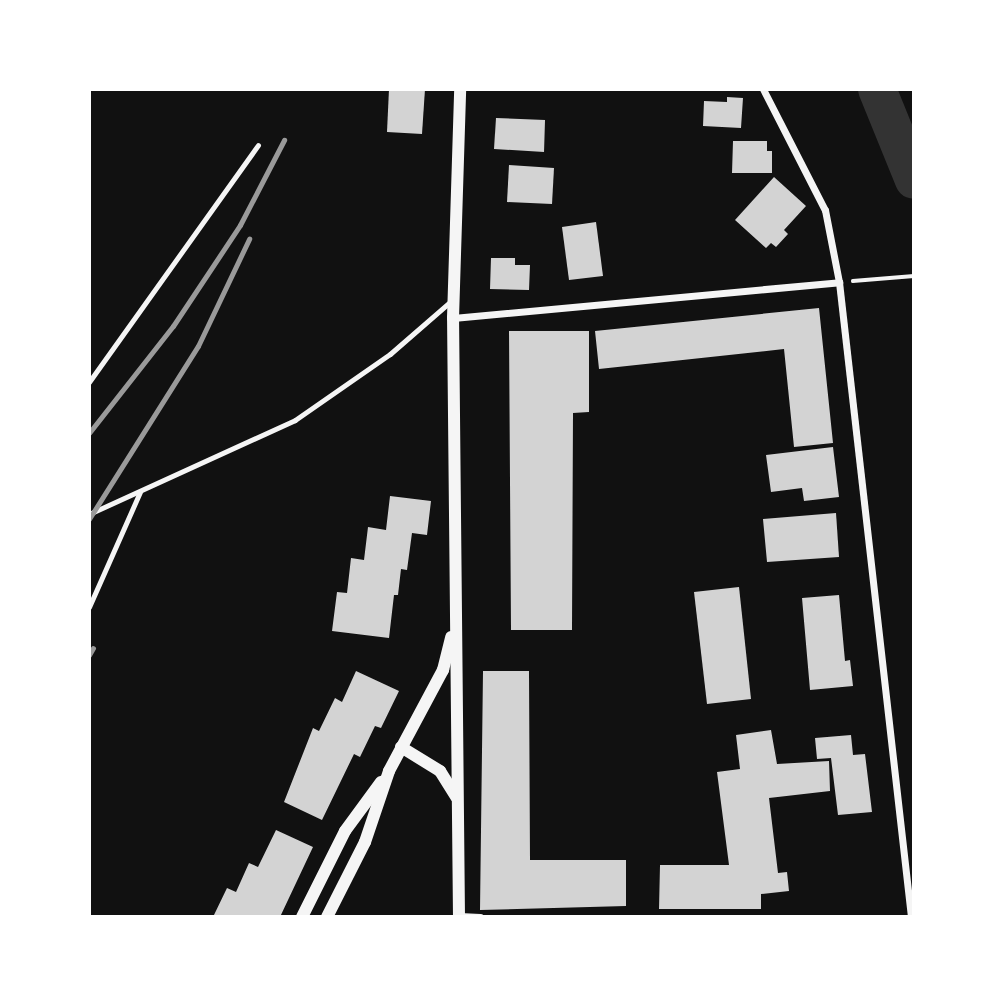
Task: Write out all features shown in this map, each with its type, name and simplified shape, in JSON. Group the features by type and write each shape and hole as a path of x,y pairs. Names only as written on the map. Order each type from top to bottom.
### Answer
{"street":[{"path":"460,89 453,299 459,917 480,917"},
{"path":"763,89 824,210 839,282 911,917"},
{"path":"453,318 839,282"},
{"path":"327,917 365,842 389,771 443,670 456,604"},
{"path":"401,747 440,771 458,801"},
{"path":"302,917 345,831 389,771"}],"lane":[{"path":"89,382 258,145"},
{"path":"89,514 295,420 390,354 453,299"},
{"path":"89,607 140,492"}],"path":[{"path":"839,282 914,275"}],"building":[{"path":"389,89 425,89 422,134 387,132"},
{"path":"727,97 743,98 741,128 703,126 704,101 727,102"},
{"path":"496,118 545,120 544,152 494,149"},
{"path":"733,141 767,141 767,151 772,151 772,173 732,173"},
{"path":"509,165 554,168 552,204 507,202"},
{"path":"774,177 806,206 784,230 788,234 776,247 771,243 766,248 735,220"},
{"path":"596,222 603,276 569,280 562,227"},
{"path":"491,258 515,258 515,265 530,265 529,290 490,289"},
{"path":"819,308 833,443 794,447 784,349 599,369 595,331"},
{"path":"509,331 589,331 589,412 573,413 572,630 511,630"},
{"path":"833,447 839,497 804,501 802,488 771,492 766,455"},
{"path":"390,496 431,501 427,535 412,533 407,570 401,569 398,595 394,595 389,638 332,631 337,592 347,593 351,558 364,560 368,527 386,530"},
{"path":"836,513 839,557 767,562 763,519"},
{"path":"739,587 751,699 707,704 694,592"},
{"path":"839,595 845,661 850,660 853,686 810,690 802,598"},
{"path":"356,671 399,691 381,728 375,726 360,757 354,754 322,820 284,802 313,728 319,731 335,698 342,702"},
{"path":"483,671 529,671 530,860 626,860 626,906 480,910"},
{"path":"771,730 777,764 829,761 830,791 769,798 778,873 787,872 789,891 761,894 761,909 659,909 660,865 729,865 717,772 740,769 736,735"},
{"path":"851,735 853,755 865,754 872,812 838,815 831,758 817,759 815,738"},
{"path":"276,830 313,847 280,917 213,917 227,888 236,892 249,863 258,867"}],"waterway":[{"path":"877,89 914,180"}],"railway":[{"path":"89,433 173,326 240,225 284,140"},
{"path":"89,519 198,346 249,239"},
{"path":"89,655 93,648"}]}
